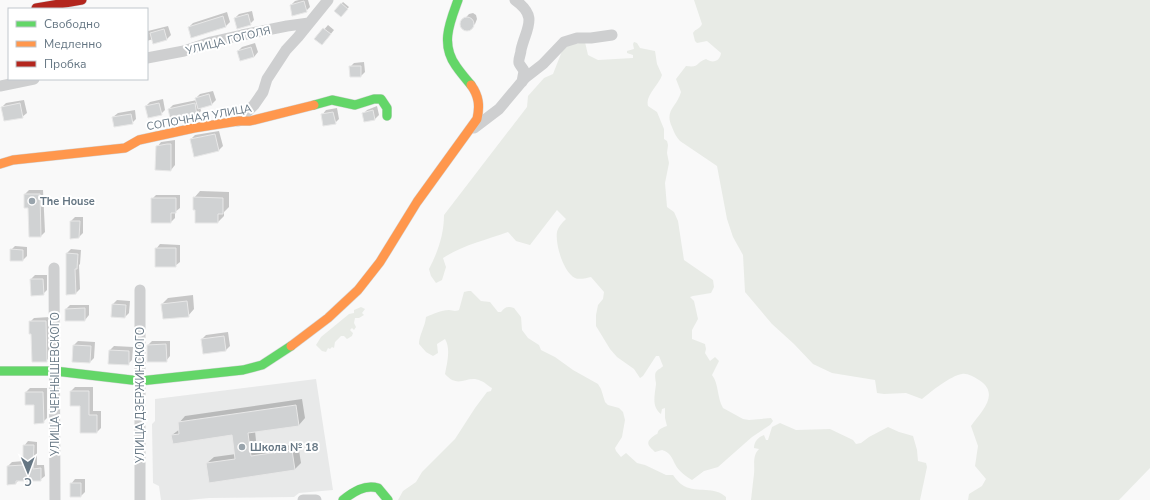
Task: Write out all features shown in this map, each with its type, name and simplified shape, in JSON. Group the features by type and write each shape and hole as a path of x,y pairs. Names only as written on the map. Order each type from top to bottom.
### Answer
{"street":[{"path":"36,8 82,0"},
{"path":"0,371 55,371 140,381 238,371 270,361 341,307 363,285 380,262 420,197 477,119 479,103 476,90 455,66 448,47 449,26 458,0"},
{"path":"515,0 526,10 529,18 529,27 519,58 520,65 524,71 522,82"},
{"path":"238,121 254,105 262,92 267,78 286,50 326,1"},
{"name":"УЛИЦА ГОГОЛЯ","path":"148,58 184,51 211,42 287,26 309,23"},
{"path":"464,138 479,123 499,109 522,82 543,64 565,41 577,38 612,35"},
{"path":"0,86 29,80"},
{"name":"СОПОЧНАЯ УЛИЦА","path":"0,164 13,160 125,148 139,140 194,128 238,121 250,121 329,100 338,100 353,105 378,98 382,99 386,105 387,116"},
{"name":"УЛИЦА ЧЕРНЫШЕВСКОГО","path":"54,268 55,500"},
{"name":"УЛИЦА ДЗЕРЖИНСКОГО","path":"140,290 140,500"},
{"path":"343,500 360,490 372,486 380,490 388,500"},
{"path":"303,500 316,500"}],"shaded area":[{"path":"694,0 1150,0 1150,468 1119,500 968,500 969,494 982,486 986,479 975,466 978,446 971,426 987,403 989,397 985,385 979,380 964,374 957,375 922,399 906,393 877,393 875,380 832,373 813,364 772,324 745,292 743,255 733,237 727,219 717,166 680,141 675,134 670,121 670,112 681,92 676,79 686,66 696,66 706,59 709,61 716,61 721,53 707,41 697,43 695,41 693,33 702,24"},
{"path":"585,42 588,55 598,60 633,58 633,55 627,53 627,51 634,49 634,42 637,43 640,48 655,51 657,64 662,75 648,98 648,106 657,112 664,129 664,139 667,141 668,145 667,153 669,163 665,183 667,207 674,212 678,221 684,260 713,280 714,287 711,293 690,297 694,301 698,319 692,330 692,339 705,344 705,353 710,361 715,357 719,361 712,375 716,383 723,408 743,419 749,420 771,418 773,421 718,467 704,471 692,480 676,467 672,457 669,454 662,450 655,452 648,444 648,442 658,433 659,430 667,426 665,408 662,409 661,414 655,404 655,373 663,366 659,356 656,356 643,376 640,378 634,369 617,357 610,349 596,326 598,305 603,299 604,292 591,277 577,279 567,270 557,243 558,228 566,219 557,210 530,245 516,241 508,232 467,246 443,258 446,267 442,280 436,283 431,276 429,269 440,243 444,215 527,107 528,96 544,78 553,74 564,46"},
{"path":"471,291 481,301 490,302 498,312 501,312 506,307 514,308 521,317 522,330 528,338 539,345 541,350 598,384 605,402 608,405 619,408 623,412 625,420 622,437 615,448 621,457 626,453 637,463 645,465 666,475 673,475 684,486 717,492 726,497 726,500 398,500 403,491 416,482 422,472 455,439 487,392 491,391 492,388 476,379 455,381 450,379 445,374 448,347 445,339 437,344 438,353 433,356 426,352 419,344 426,317 437,312 459,310 464,292"},
{"path":"361,307 365,309 362,313 364,315 359,318 355,318 354,323 356,327 354,330 352,328 350,330 353,333 352,336 347,339 344,336 341,336 335,342 334,348 328,348 326,352 322,351 316,345 321,337 349,314 354,313 354,310"},
{"path":"316,379 333,490 299,493 294,497 161,500 159,486 153,483 152,424 155,421 155,399"},
{"path":"780,423 796,430 830,429 853,440 856,444 861,443 888,427 913,436 918,461 926,463 927,467 920,500 751,500 755,455 759,449 754,448 755,444 758,438 764,435 766,440 768,440 772,427"}],"building":[{"path":"304,1 307,12 292,16 290,5"},
{"path":"341,3 348,9 341,17 334,11"},
{"path":"248,14 251,25 237,29 234,18"},
{"path":"223,16 226,27 191,38 188,27"},
{"path":"467,17 472,19 474,24 472,29 467,31 462,29 460,24 462,19"},
{"path":"323,28 331,34 322,45 314,39"},
{"path":"164,29 167,40 153,44 150,33"},
{"path":"251,47 254,57 240,61 237,51"},
{"path":"349,66 361,66 361,77 350,77"},
{"path":"209,94 212,105 198,109 195,98"},
{"path":"20,103 23,118 4,121 1,107"},
{"path":"159,103 162,115 148,118 145,106"},
{"path":"195,103 197,116 171,122 168,109"},
{"path":"373,110 375,120 364,122 362,113"},
{"path":"333,112 336,124 323,126 321,114"},
{"path":"131,114 133,124 114,127 112,117"},
{"path":"215,134 219,151 194,157 190,139"},
{"path":"171,144 171,171 155,170 156,146"},
{"path":"24,194 40,194 41,237 29,237 28,208 24,208"},
{"path":"193,197 223,198 223,214 218,214 218,223 195,223"},
{"path":"151,198 176,198 176,213 171,213 171,223 151,223"},
{"path":"70,221 80,221 79,238 70,239"},
{"path":"155,248 176,248 176,267 155,267"},
{"path":"10,249 23,250 23,261 10,261"},
{"path":"66,253 78,254 77,269 75,269 76,294 66,295"},
{"path":"30,279 43,279 44,295 31,296"},
{"path":"187,301 189,317 163,319 161,304"},
{"path":"112,304 126,305 125,318 111,317"},
{"path":"85,308 85,321 65,321 65,309"},
{"path":"29,321 46,321 47,362 32,362"},
{"path":"224,336 226,351 203,354 201,339"},
{"path":"166,344 167,362 147,362 147,345"},
{"path":"73,345 91,346 90,363 72,362"},
{"path":"109,350 129,351 129,365 108,364"},
{"path":"70,391 89,391 89,415 97,415 97,433 80,433 80,406 70,406"},
{"path":"25,392 43,392 44,423 34,424 34,405 25,405"},
{"name":"Школа № 18","path":"296,405 299,426 248,433 251,456 292,450 295,470 209,483 206,463 235,459 232,435 173,444 171,435 179,434 178,422"},
{"path":"23,445 34,445 33,469 41,468 41,481 16,481 16,484 7,485 7,466 23,465"},
{"path":"70,483 81,483 81,497 70,497"}],"traffic: fast":[{"path":"458,0 448,33 448,50 456,66 471,85"},
{"path":"314,105 332,100 355,105 374,99 381,99 387,108 387,116"},
{"path":"0,371 55,371 140,381 243,370 262,365 291,346"},
{"path":"343,500 351,494 368,487 378,488 388,500"}],"traffic: slow":[{"path":"291,346 328,318 358,290 380,262 417,202 477,119 478,101 476,93 471,85"},
{"path":"0,164 13,160 125,148 139,140 194,128 238,121 250,121 314,105"}],"traffic: jam":[{"path":"36,8 82,0"}],"place":[{"name":"The House","path":"32,201"},
{"name":"Школа № 18","path":"242,447"}]}
